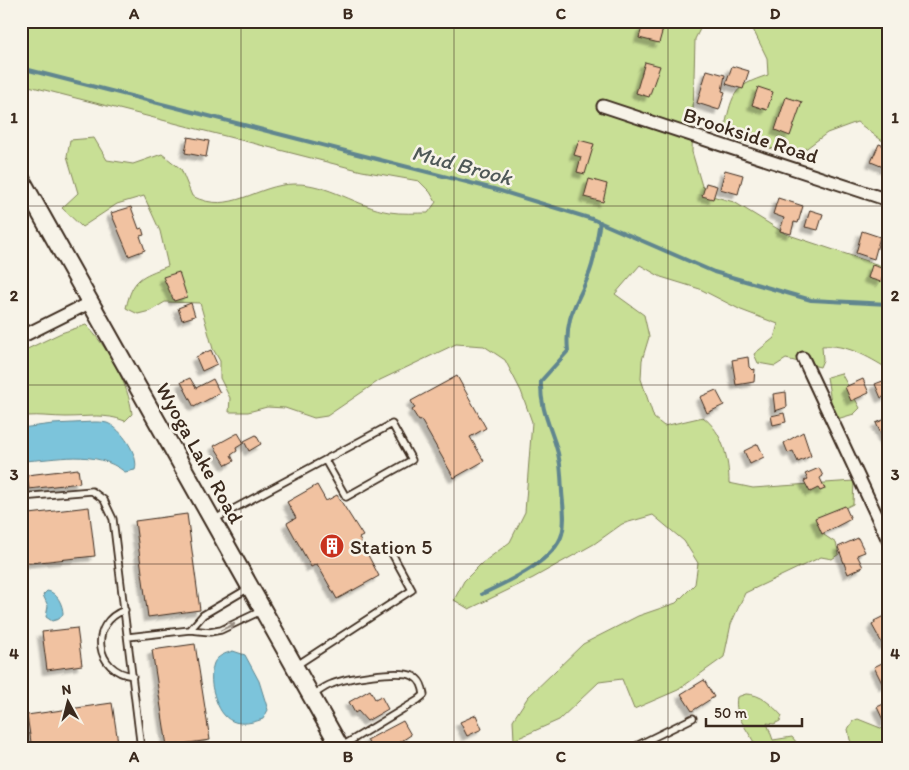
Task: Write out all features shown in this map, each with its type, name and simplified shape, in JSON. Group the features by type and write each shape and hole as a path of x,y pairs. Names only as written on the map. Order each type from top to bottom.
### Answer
{"street":[{"name":"Brookside Road","path":"603,106 888,200"},
{"name":"Wyoga Lake Road","path":"21,179 341,748"},
{"path":"21,337 91,302"},
{"path":"803,358 888,540"}],"lane":[{"path":"214,520 325,460 392,424 412,460 346,497 325,460"},
{"path":"21,497 92,491 104,500 113,519 141,749"},
{"path":"295,666 412,590 389,548"},
{"path":"190,630 203,615 251,587"},
{"path":"128,637 190,630 210,632 221,630 264,609"},
{"path":"125,610 111,617 103,628 100,638 105,658 111,668 121,674 133,676"},
{"path":"312,696 330,684 348,679 395,674 413,676 422,684 424,695 418,700 341,748"},
{"path":"630,749 693,718"}],"green space":[{"path":"21,21 704,21 695,39 692,152 702,186 712,196 734,202 786,234 888,268 888,369 856,352 831,346 822,346 823,360 820,367 786,359 775,366 758,363 754,354 774,338 778,324 741,310 700,289 661,277 640,265 615,294 644,315 649,337 642,360 641,379 654,418 664,426 703,417 710,423 716,430 724,447 729,483 753,488 854,481 853,504 829,516 824,535 836,543 839,554 832,559 821,557 745,593 731,624 724,657 678,690 634,709 622,679 599,682 559,720 514,740 513,720 528,697 583,644 638,616 676,603 695,584 698,563 684,541 653,515 622,524 594,544 533,578 469,609 454,600 464,581 481,564 510,542 525,512 532,422 521,391 505,360 484,346 456,344 380,380 327,416 314,418 285,408 267,407 248,412 229,412 230,398 220,378 220,361 213,349 200,303 165,302 150,311 138,314 126,308 132,290 139,280 168,266 160,231 144,196 117,204 82,227 62,208 78,193 67,156 70,140 94,138 107,160 133,164 162,154 181,169 192,196 206,201 219,203 232,201 281,185 295,184 319,187 389,212 428,213 436,202 430,192 419,181 362,171 21,84"},
{"path":"749,21 888,21 888,145 857,122 827,133 796,156 735,140 725,126 733,98 748,83 768,75 767,58"},
{"path":"86,325 102,344 116,366 130,402 132,414 125,421 103,416 27,416 21,424 21,352 61,333"},
{"path":"841,373 860,408 854,414 837,419 832,408 827,377"},
{"path":"746,694 761,698 782,716 780,721 774,724 767,723 773,740 792,737 802,749 757,749 737,711 737,697"},
{"path":"858,719 888,731 888,749 857,749 850,740 848,729 853,721"}],"water":[{"path":"94,422 107,423 118,430 128,443 135,457 135,470 125,472 101,460 88,458 75,457 21,461 21,428"},
{"path":"47,591 54,594 61,603 63,614 59,619 52,621 46,617 48,606 43,595"},
{"path":"233,651 245,655 259,681 268,710 263,719 244,723 229,720 216,700 212,687 213,666 219,657"}],"building":[{"path":"650,21 664,25 659,43 639,38 642,27 648,29"},
{"path":"645,62 660,66 649,97 636,93"},
{"path":"732,66 749,71 743,89 726,84"},
{"path":"707,70 725,75 722,91 725,92 719,110 697,103"},
{"path":"758,87 773,92 767,110 752,105"},
{"path":"786,97 802,102 790,136 775,130"},
{"path":"188,137 209,141 206,157 185,153"},
{"path":"579,140 594,144 585,174 577,172 581,157 574,155"},
{"path":"879,144 888,147 888,169 871,162"},
{"path":"725,170 743,175 738,194 720,189"},
{"path":"589,179 607,184 603,202 584,197"},
{"path":"706,183 717,186 713,199 702,196"},
{"path":"778,198 803,206 798,223 794,222 791,234 780,231 784,218 773,214"},
{"path":"131,207 139,229 142,228 144,235 140,236 145,250 129,256 111,213"},
{"path":"810,210 823,214 818,230 805,227"},
{"path":"862,231 880,237 874,259 856,253"},
{"path":"872,265 885,269 881,282 868,278"},
{"path":"179,272 187,297 174,301 163,277"},
{"path":"191,303 195,316 182,320 178,308"},
{"path":"211,350 217,364 202,371 196,357"},
{"path":"748,357 749,367 752,370 755,369 754,382 736,385 732,360"},
{"path":"457,376 486,428 470,437 484,461 454,478 421,420 419,421 412,410 415,408 411,401"},
{"path":"190,378 196,388 213,379 220,393 194,407 181,382"},
{"path":"863,379 869,393 851,401 845,387"},
{"path":"888,379 888,395 881,398 875,384"},
{"path":"716,390 724,405 707,413 700,397"},
{"path":"786,392 787,407 775,411 773,394"},
{"path":"784,413 786,422 773,425 771,416"},
{"path":"888,418 888,447 887,447 876,423"},
{"path":"803,432 811,456 798,462 793,451 788,453 784,443"},
{"path":"238,433 244,443 236,448 237,451 231,455 234,461 226,465 214,446"},
{"path":"256,435 261,444 249,451 244,441"},
{"path":"758,444 764,457 750,464 744,451"},
{"path":"819,468 823,476 820,478 825,489 820,491 818,488 810,492 804,481 808,479 805,474"},
{"path":"78,469 80,483 29,489 27,475"},
{"name":"Station 5","path":"317,485 326,501 337,495 363,536 359,538 379,576 337,599 317,564 311,567 287,523 296,518 287,502"},
{"path":"845,506 851,519 822,534 815,518"},
{"path":"89,507 95,556 21,564 21,515"},
{"path":"187,514 200,610 148,617 135,521"},
{"path":"858,538 865,552 857,555 863,567 848,574 838,547"},
{"path":"888,614 888,643 883,645 872,625 875,623 874,621"},
{"path":"77,628 82,665 47,670 42,632"},
{"path":"195,644 210,740 167,746 152,650"},
{"path":"888,660 888,683 883,685 874,667"},
{"path":"704,680 714,697 692,711 681,694"},
{"path":"370,690 375,699 381,696 388,709 367,721 358,711 355,713 349,702"},
{"path":"888,702 888,721 884,722 877,707"},
{"path":"112,703 119,749 32,749 27,715"},
{"path":"476,715 482,729 467,736 460,722"},
{"path":"403,721 411,735 389,749 372,749 367,740"}],"waterway":[{"name":"Mud Brook","path":"21,68 494,189 592,219 714,272 811,300 888,304"},
{"path":"482,594 516,577 540,562 550,553 562,534 564,513 560,461 543,406 541,381 568,351 567,337 571,315 592,265 600,222"}],"place":[{"name":"Station 5","path":"332,546"}]}
